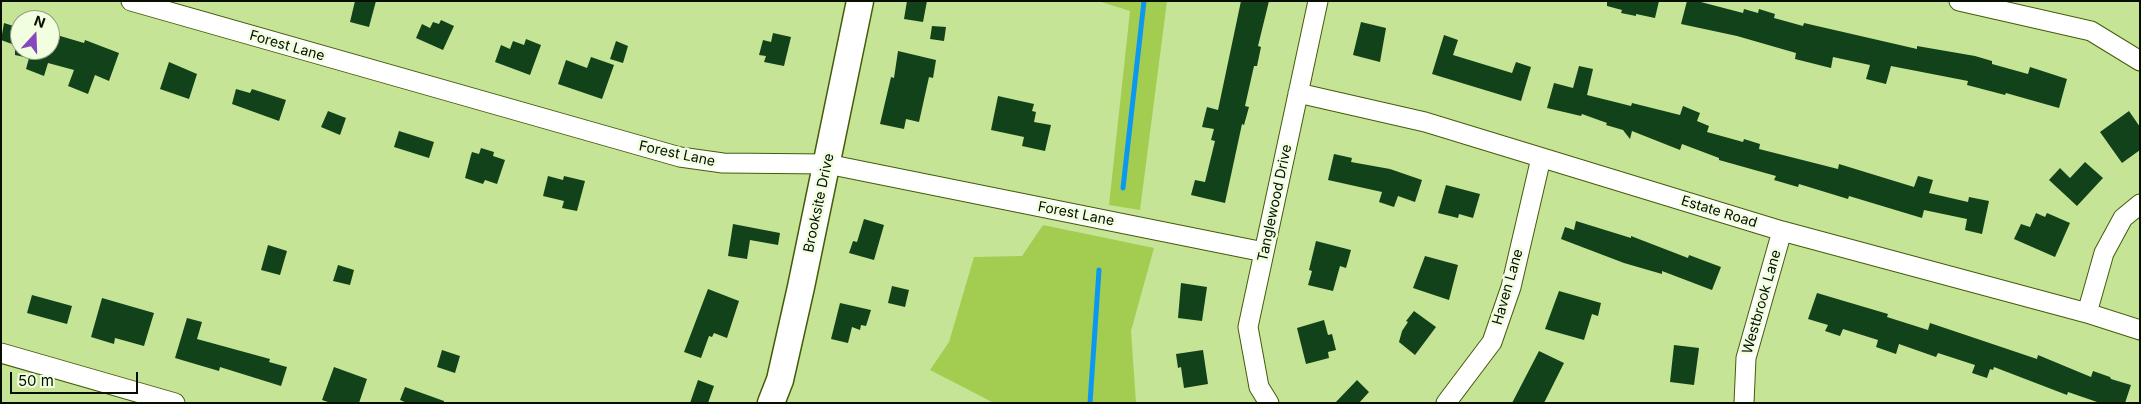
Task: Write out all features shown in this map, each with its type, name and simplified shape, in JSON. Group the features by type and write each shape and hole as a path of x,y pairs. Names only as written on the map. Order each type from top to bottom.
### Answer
{"street":[{"name":"Forest Lane","path":"131,1 680,157 723,163 827,164 1264,252"},
{"name":"Brooksite Drive","path":"771,403 780,380 860,1"},
{"name":"Tanglewood Drive","path":"1269,403 1259,386 1248,328 1318,1"},
{"path":"1959,1 2091,31 2140,61"},
{"name":"Estate Road","path":"1298,93 1425,122 1782,231 2087,313 2140,330"},
{"name":"Haven Lane","path":"1446,403 1492,342 1511,287 1541,158"},
{"path":"2087,313 2104,252 2123,218 2140,204"},
{"name":"Westbrook Lane","path":"1744,403 1746,358 1782,231"},
{"path":"1,353 176,403"}],"green space":[{"path":"1098,1 1167,1 1140,210 1109,205 1130,11"},
{"path":"1043,225 1154,248 1131,331 1136,403 994,403 930,370 949,342 974,257 1022,256"}],"building":[{"path":"355,1 376,1 369,27 350,22"},
{"path":"907,1 927,1 923,22 904,19"},
{"path":"1241,1 1269,1 1258,46 1261,47 1257,66 1254,66 1245,106 1249,107 1244,125 1242,124 1225,203 1191,195 1195,180 1205,182 1215,141 1211,140 1214,129 1202,127 1207,107 1218,110"},
{"path":"1607,1 1659,1 1655,18 1621,13 1622,10 1607,6"},
{"path":"1687,1 1697,1 1743,13 1744,9 1758,13 1759,9 1775,14 1774,18 1803,26 1804,23 1917,49 1917,46 1975,56 1992,61 1992,64 2028,74 2030,67 2067,79 2059,108 2006,93 2005,95 1967,85 1968,81 1891,66 1886,84 1866,79 1870,65 1833,57 1831,68 1795,59 1796,53 1737,36 1681,24"},
{"path":"441,20 454,26 443,50 416,38 422,24 430,28 433,22 439,24"},
{"path":"1361,22 1386,28 1380,62 1353,55"},
{"path":"4,23 10,25 10,43 1,40"},
{"path":"932,26 946,27 944,41 930,39"},
{"path":"773,33 791,37 784,66 764,62 766,56 759,55 763,40 771,42"},
{"path":"1444,35 1458,40 1453,55 1512,73 1516,62 1531,67 1521,101 1432,74"},
{"path":"60,36 84,43 85,40 119,53 109,81 95,75 88,94 68,86 74,70 48,63 44,76 26,69 28,60 60,60"},
{"path":"526,39 541,45 530,75 495,62 501,45 510,49 513,41 524,45"},
{"path":"616,41 628,46 623,63 610,59"},
{"path":"898,51 936,60 933,78 929,77 919,122 906,119 904,129 880,124 891,77 894,78"},
{"path":"591,57 614,65 602,99 558,84 566,60 587,68"},
{"path":"169,62 197,74 189,99 160,89"},
{"path":"1579,66 1593,69 1587,95 1631,106 1632,103 1680,115 1683,106 1700,113 1697,121 1709,126 1707,132 1743,142 1744,139 1760,144 1759,149 1838,169 1839,164 1914,187 1918,176 1933,180 1929,193 1968,202 1969,197 1989,201 1982,234 1965,230 1967,219 1924,210 1922,218 1849,196 1848,199 1799,184 1798,187 1774,180 1776,176 1719,160 1719,158 1682,144 1680,150 1632,131 1630,139 1623,130 1606,125 1607,123 1582,114 1581,116 1547,108 1554,83 1573,88"},
{"path":"236,89 250,93 252,89 286,100 279,121 232,104"},
{"path":"998,96 1034,104 1032,111 1036,112 1034,122 1051,125 1045,151 1022,146 1024,137 991,130"},
{"path":"328,111 346,118 340,135 321,127"},
{"path":"2129,111 2140,127 2140,150 2122,163 2100,132"},
{"path":"399,131 434,142 429,158 394,147"},
{"path":"481,148 494,152 493,156 505,160 497,184 485,180 483,184 465,178 472,152 479,154"},
{"path":"1334,154 1352,158 1351,162 1390,169 1422,180 1415,202 1398,196 1394,207 1379,202 1382,192 1328,180"},
{"path":"2085,162 2103,178 2077,206 2049,180 2060,168 2070,178"},
{"path":"548,176 563,180 564,176 585,181 577,211 562,208 564,201 543,196"},
{"path":"1446,185 1480,194 1473,218 1459,214 1458,218 1438,213"},
{"path":"2036,213 2045,217 2047,213 2070,223 2055,257 2014,239 2021,224 2030,227"},
{"path":"864,219 884,225 874,260 849,253 853,241 857,242"},
{"path":"1576,221 1631,238 1631,236 1688,258 1689,255 1721,267 1712,290 1662,271 1662,274 1624,263 1561,239 1565,227 1574,230"},
{"path":"733,224 780,233 778,245 750,240 747,259 728,256"},
{"path":"1316,241 1351,250 1346,268 1340,266 1333,291 1308,285 1312,271 1309,270"},
{"path":"268,245 287,251 280,275 261,270"},
{"path":"1425,256 1458,265 1449,300 1413,288"},
{"path":"338,265 354,270 350,285 333,281"},
{"path":"1181,283 1207,287 1202,321 1178,318"},
{"path":"892,286 909,290 905,307 888,303"},
{"path":"708,289 739,301 727,338 714,333 712,337 709,336 701,358 684,352"},
{"path":"1559,291 1601,303 1598,316 1592,314 1584,340 1545,329"},
{"path":"1817,293 1888,314 1887,317 1928,330 1930,323 2037,359 2038,355 2091,377 2093,371 2131,385 2125,403 2100,403 2068,392 2067,395 1994,367 1993,370 1990,369 1987,378 1972,373 1975,365 1938,353 1936,357 1899,344 1896,354 1876,347 1878,340 1843,329 1840,336 1825,331 1828,325 1808,319"},
{"path":"32,295 72,306 67,324 27,313"},
{"path":"102,298 154,313 144,346 115,338 114,344 91,337"},
{"path":"840,303 871,310 866,326 861,325 860,330 852,327 848,343 831,339"},
{"path":"1414,311 1436,327 1415,355 1399,342 1402,331 1408,322 1406,321"},
{"path":"187,318 202,322 197,339 270,359 269,362 287,367 281,386 220,367 219,371 175,358"},
{"path":"1324,320 1328,335 1332,334 1336,350 1328,352 1329,358 1306,364 1297,328"},
{"path":"1674,345 1699,348 1694,385 1670,382"},
{"path":"442,350 460,356 455,373 437,367"},
{"path":"1203,350 1208,384 1184,388 1181,367 1178,368 1176,354"},
{"path":"1539,351 1564,363 1544,403 1512,403"},
{"path":"334,367 367,379 359,403 331,403 322,400"},
{"path":"698,380 714,386 708,403 690,403"},
{"path":"1357,380 1369,392 1359,403 1335,403"},
{"path":"405,387 444,401 444,403 407,403 400,400"}],"waterway":[{"path":"1123,188 1144,1"},
{"path":"1090,403 1099,270"}]}
